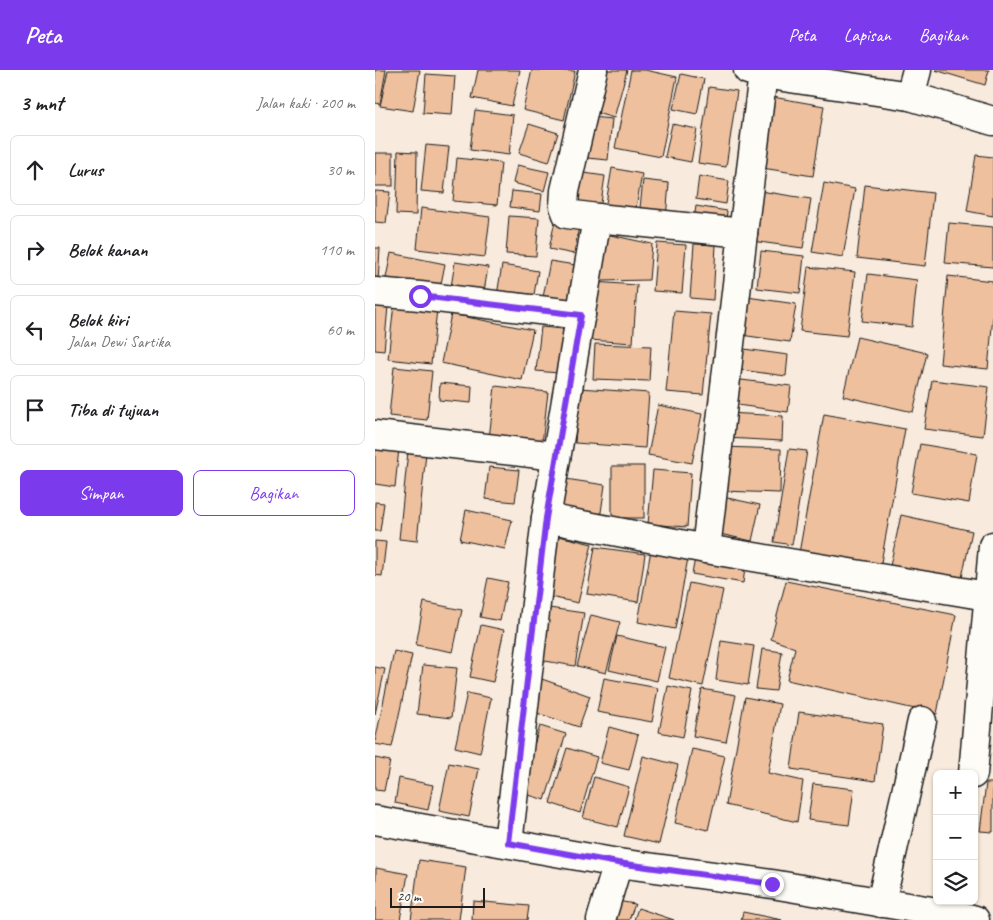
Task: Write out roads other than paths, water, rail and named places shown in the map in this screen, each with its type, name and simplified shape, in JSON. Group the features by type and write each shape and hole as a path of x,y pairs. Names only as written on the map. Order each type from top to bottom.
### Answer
{"street":[{"path":"593,70 565,191 564,206 567,214 743,233"},
{"path":"910,96 917,70"},
{"path":"706,549 743,233 755,72 910,96 993,122"},
{"path":"508,843 546,518 597,218"},
{"path":"375,292 581,315"},
{"path":"375,435 557,456"},
{"path":"546,518 706,549 990,597"},
{"path":"973,770 993,546"},
{"path":"881,903 922,721"},
{"path":"375,820 618,863 772,884 881,903 966,912"},
{"path":"601,920 618,863"}]}
